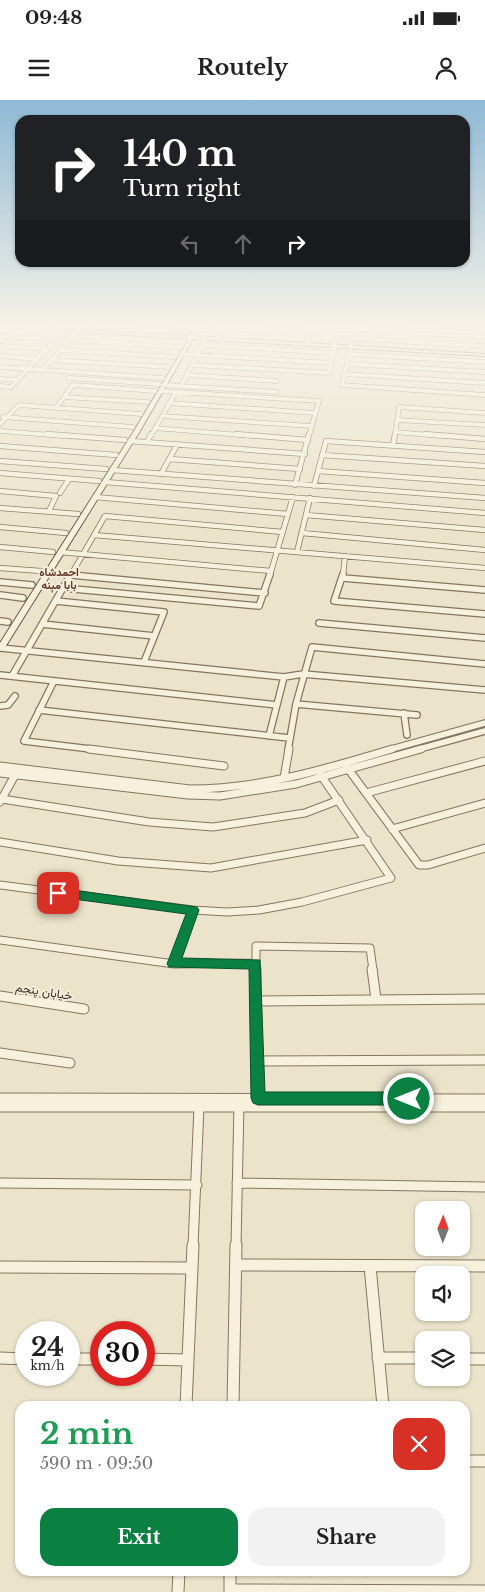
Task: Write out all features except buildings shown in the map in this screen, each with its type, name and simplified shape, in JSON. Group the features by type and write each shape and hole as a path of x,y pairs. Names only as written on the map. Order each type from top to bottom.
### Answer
{"street":[{"path":"56,408 66,394"},
{"path":"109,470 116,455 128,441 133,427 154,394"},
{"path":"156,394 128,441 78,514 0,648 284,676 303,674 485,690"},
{"path":"147,442 175,394"},
{"path":"202,394 319,401 295,484"},
{"path":"465,394 485,395"},
{"path":"64,396 148,402"},
{"path":"169,403 315,413"},
{"path":"0,424 17,405 141,414"},
{"path":"393,446 399,407 485,413"},
{"path":"162,416 312,426"},
{"path":"0,417 133,427"},
{"path":"397,420 485,426"},
{"path":"155,428 308,440"},
{"path":"0,431 305,454"},
{"path":"395,432 485,439"},
{"path":"314,486 326,441 485,452"},
{"path":"162,474 177,444"},
{"path":"0,446 116,455"},
{"path":"322,455 485,466"},
{"path":"170,459 300,469"},
{"path":"0,461 485,498"},
{"path":"318,471 485,483"},
{"path":"0,473 485,513"},
{"path":"60,493 69,479"},
{"path":"66,535 95,497 102,481"},
{"path":"0,491 56,496 49,512"},
{"path":"95,497 288,514"},
{"path":"64,588 262,605 293,497"},
{"path":"297,552 310,498"},
{"path":"0,508 78,514"},
{"path":"306,515 485,530"},
{"path":"12,676 105,516 283,532"},
{"path":"0,527 66,535"},
{"path":"94,534 276,552 297,552 485,568"},
{"path":"302,534 485,550"},
{"path":"0,547 271,571"},
{"path":"0,634 41,571 57,552"},
{"path":"345,556 343,578 334,601 485,614"},
{"path":"0,568 41,571"},
{"path":"71,575 265,593"},
{"path":"343,578 485,590"},
{"path":"0,582 32,585"},
{"path":"0,596 23,598"},
{"path":"56,601 164,612 144,662"},
{"path":"0,621 8,622"},
{"path":"319,623 485,638"},
{"path":"42,624 154,636"},
{"path":"284,778 289,738 310,649 315,647 485,664"},
{"path":"0,675 277,705"},
{"path":"270,736 284,676"},
{"path":"54,681 24,742 224,766"},
{"path":"0,706 8,706 15,696"},
{"path":"296,704 417,714"},
{"path":"39,710 289,738"},
{"path":"404,713 407,735"},
{"path":"0,772 202,796 241,794 296,784 320,774 485,723"},
{"path":"347,766 485,731"},
{"path":"366,793 485,761"},
{"path":"0,766 202,790 239,788 284,778 320,774"},
{"path":"347,766 418,865 423,866 485,848"},
{"path":"0,885 193,910 259,910 302,902 391,878 391,875 320,774"},
{"path":"15,775 1,801 149,822 213,827 305,813 339,800"},
{"path":"392,829 485,803"},
{"path":"0,842 118,861 212,868 367,840"},
{"path":"174,964 193,910"},
{"path":"0,940 174,964 256,963"},
{"path":"258,1098 256,946 370,948 376,999"},
{"name":"خیابان پنجم","path":"0,996 84,1009"},
{"path":"256,1001 485,999"},
{"path":"0,1053 70,1063"},
{"path":"258,1061 485,1060"},
{"path":"0,1098 485,1107"},
{"path":"0,1107 199,1107 258,1098 485,1099"},
{"path":"233,1401 239,1102"},
{"path":"186,1401 199,1107"},
{"path":"0,1183 197,1185"},
{"path":"238,1183 485,1188"},
{"path":"236,1264 485,1266"},
{"path":"370,1266 382,1401"},
{"path":"0,1267 192,1268"},
{"path":"0,1358 15,1358"},
{"path":"378,1358 415,1358"},
{"path":"155,1359 188,1360"},
{"path":"470,1359 485,1359"},
{"path":"470,1461 485,1461"},
{"path":"178,1592 179,1576"},
{"path":"230,1576 230,1591 485,1591"}],"district":[{"name":"احمدشاه بابا مېنه","path":"59,578"}],"route":[{"path":"58,893 193,910 174,964 256,963 258,1098 409,1099"}]}
